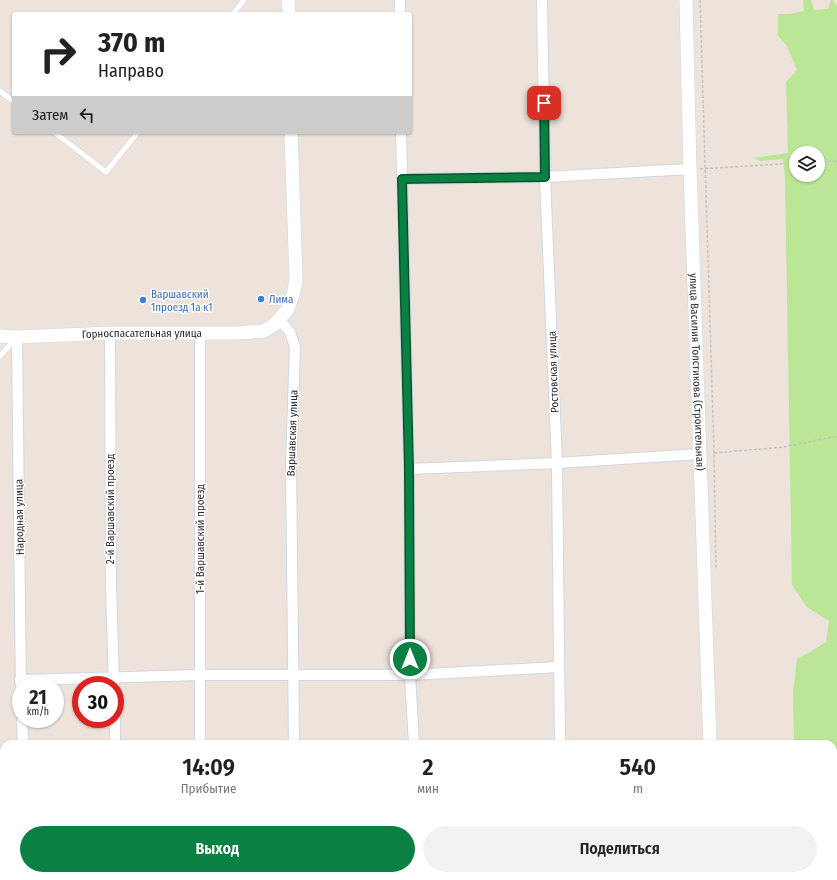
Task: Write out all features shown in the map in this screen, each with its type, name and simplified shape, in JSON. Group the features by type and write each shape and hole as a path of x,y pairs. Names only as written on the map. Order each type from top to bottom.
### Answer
{"main road":[{"path":"288,0 288,12"},
{"name":"улица Василия Толстикова (Строительная)","path":"686,0 690,169 710,740"},
{"path":"279,319 288,309 296,280 291,134"},
{"name":"Горноспасательная улица","path":"0,336 17,337 110,333 239,333 264,330 275,324 279,319"}],"street":[{"path":"400,0 400,12"},
{"name":"Ростовская улица","path":"542,0 545,177 557,463 560,740"},
{"path":"401,134 409,469 410,675 414,740"},
{"path":"402,179 545,177 690,169"},
{"name":"Варшавская улица","path":"279,319 290,332 295,347 291,462 292,675 294,740"},
{"name":"2-й Варшавский проезд","path":"110,333 110,586 114,676"},
{"name":"1-й Варшавский проезд","path":"200,333 200,740"},
{"name":"Народная улица","path":"17,337 20,676"},
{"path":"409,469 557,463 700,454"},
{"path":"124,680 200,675 410,675 559,667"},
{"path":"22,728 23,740"},
{"path":"115,728 115,740"}],"lane":[{"path":"235,12 244,0"},
{"path":"0,91 12,100"},
{"path":"57,134 106,172 136,134"},
{"path":"0,356 17,337"}],"path":[{"path":"700,0 714,453 716,570"},
{"path":"825,162 837,161"},
{"path":"690,169 789,163"},
{"path":"714,453 784,447 837,436"}],"green space":[{"path":"803,0 811,0 814,10 828,9 831,0 833,0 837,6 837,740 794,740 793,693 797,659 826,642 829,621 807,607 792,585 785,179 783,159 761,161 753,158 788,153 786,82 797,70 787,46 778,36 778,14 790,14 804,11"}],"place":[{"name":"Лима","path":"261,299"},
{"name":"Варшавский 1проезд 1а к1","path":"143,300"}],"route":[{"path":"410,659 409,469 402,179 545,177 544,103"}]}
